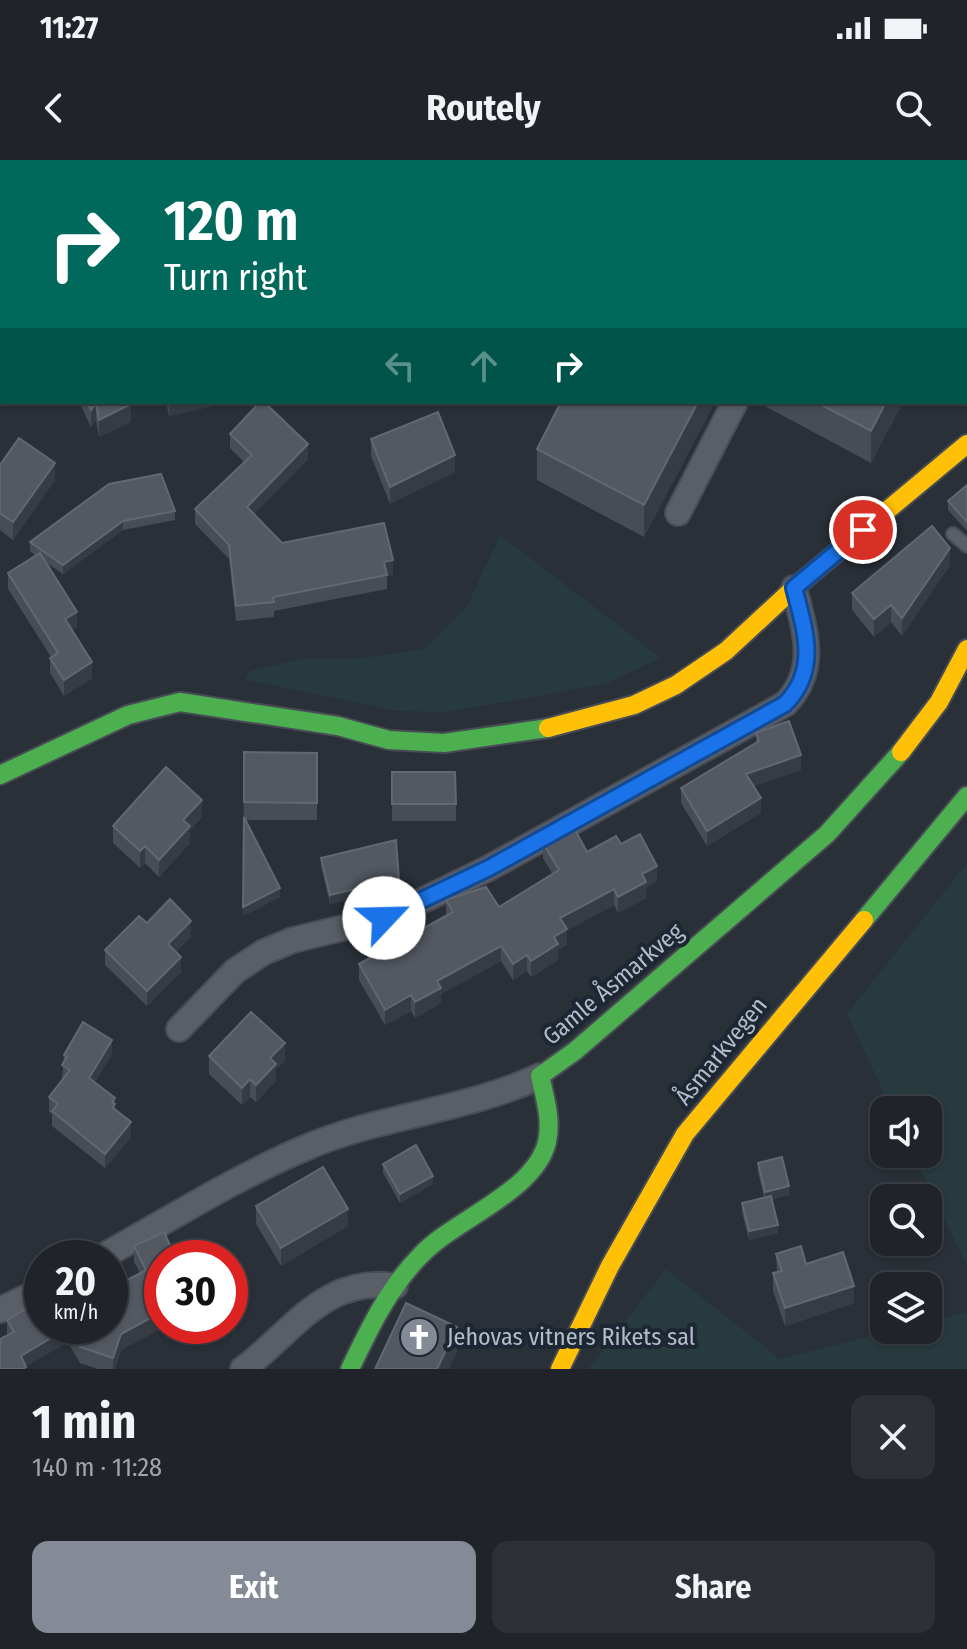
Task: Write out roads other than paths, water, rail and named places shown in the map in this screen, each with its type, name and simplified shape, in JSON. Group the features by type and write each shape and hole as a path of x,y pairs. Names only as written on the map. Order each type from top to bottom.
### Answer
{"street":[{"path":"678,513 734,404"},
{"path":"0,775 128,715 180,702 338,726 389,740 444,743 565,725 634,705 676,685 726,651 794,588 967,444"},
{"path":"179,1029 235,971 264,952 293,940 384,918 409,907 489,868 785,704 802,683 808,659 794,588"},
{"name":"Gamle Åsmarkveg","path":"350,1369 369,1326 395,1286 423,1252 462,1220 533,1174 547,1149 546,1095 540,1076 575,1051 827,834 887,770 939,702 967,649"},
{"name":"Åsmarkvegen","path":"560,1369 604,1277 685,1134 967,796"},
{"path":"128,1243 305,1148 366,1126 511,1089 540,1076"},
{"path":"243,1369 320,1302 343,1289 373,1283 395,1286"},
{"path":"0,1310 24,1299"}],"lane":[{"path":"953,534 967,546"}],"place":[{"name":"Jehovas vitners Rikets sal","path":"419,1337"}]}
